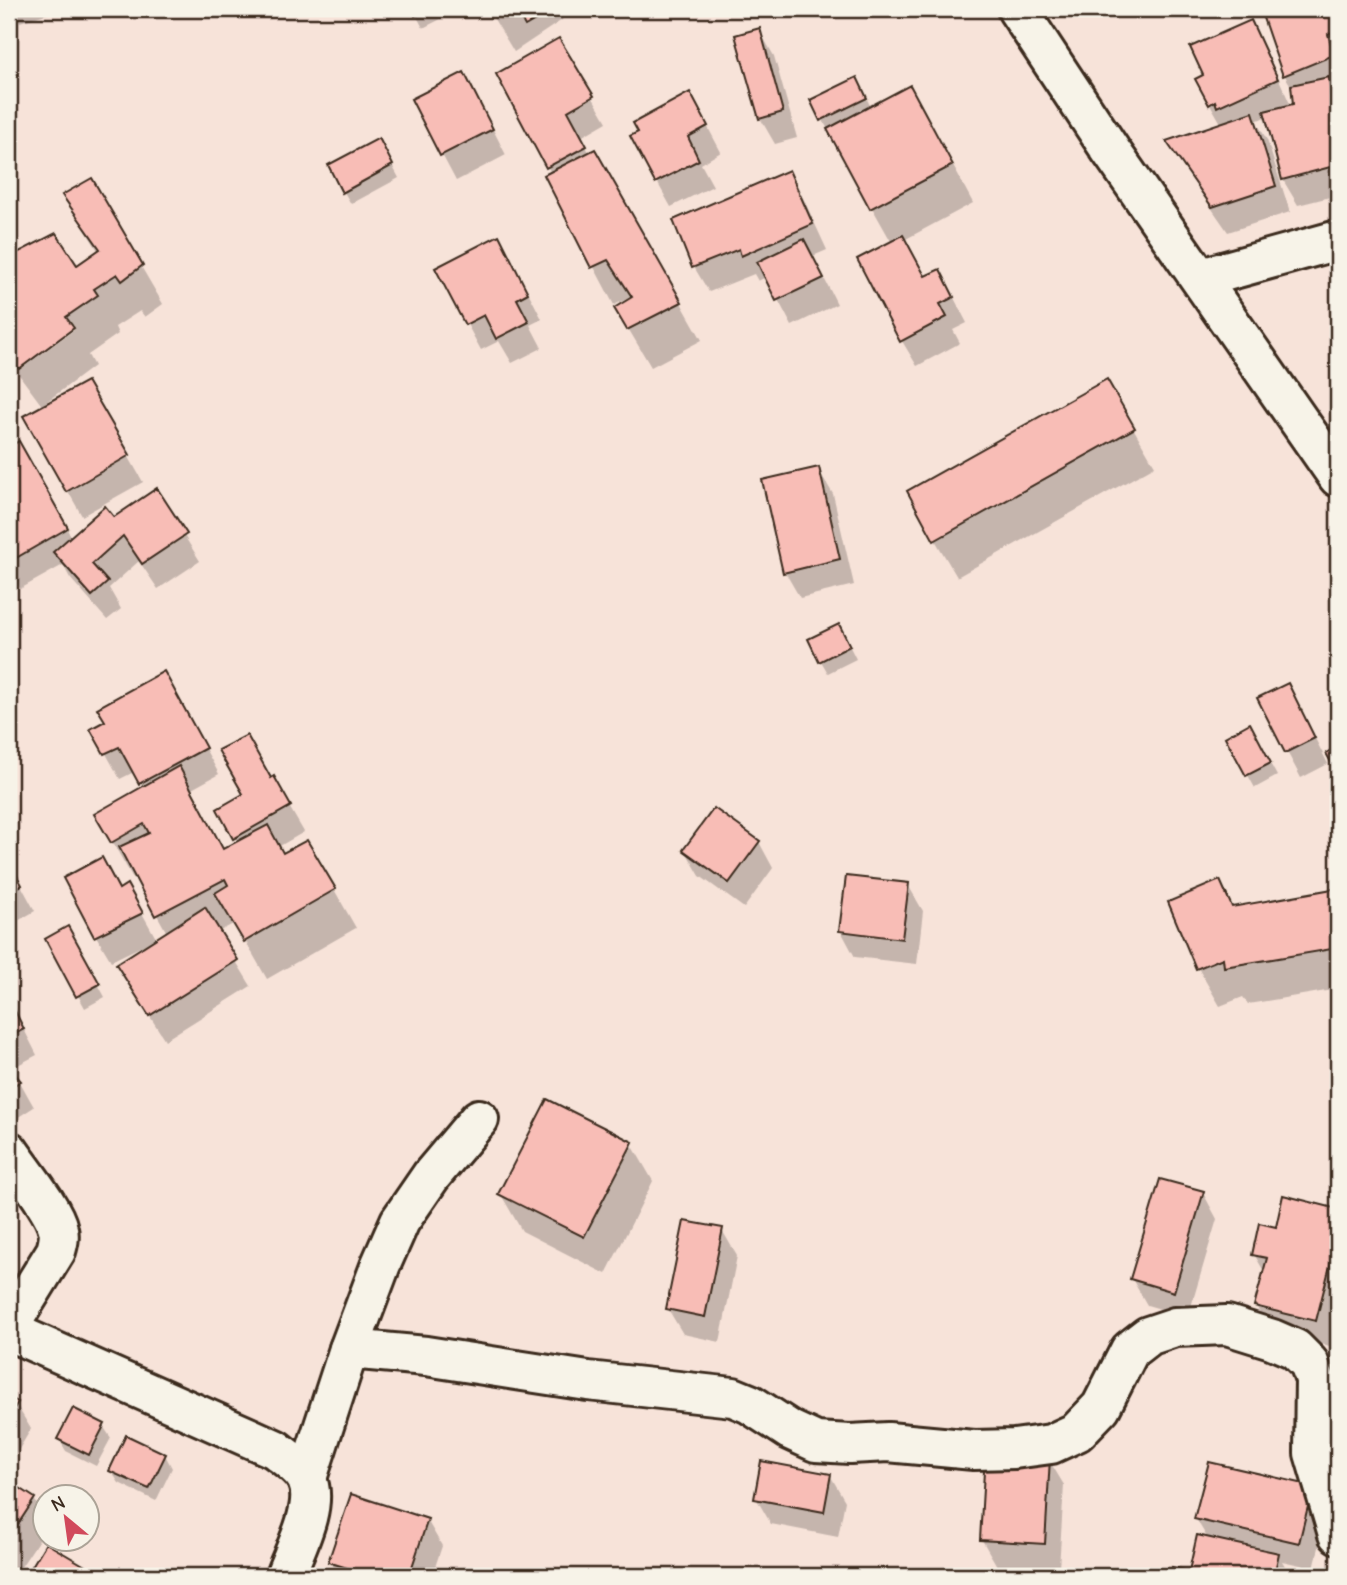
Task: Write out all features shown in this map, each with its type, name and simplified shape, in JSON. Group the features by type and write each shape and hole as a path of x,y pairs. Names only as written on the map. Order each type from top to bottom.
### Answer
{"street":[{"path":"1017,9 1111,152 1338,477"},
{"path":"1200,278 1338,240"},
{"path":"285,1576 305,1524 311,1495 307,1478 349,1349 381,1264 400,1221 431,1175 479,1119"},
{"path":"9,1151 58,1227 59,1240 56,1251 9,1329 275,1449 307,1478"},
{"path":"349,1349 426,1356 588,1381 733,1398 750,1404 790,1430 816,1442 888,1442 948,1449 1014,1449 1051,1444 1077,1432 1101,1407 1130,1350 1148,1336 1175,1327 1227,1325 1295,1349 1309,1363 1315,1379 1314,1453 1338,1534"}],"building":[{"path":"411,9 430,9 415,16"},
{"path":"543,9 546,14 525,26 516,10"},
{"path":"1260,9 1329,9 1338,29 1328,34 1334,55 1283,76"},
{"path":"1251,20 1278,79 1217,107 1215,101 1209,105 1195,79 1203,75 1190,47"},
{"path":"760,28 783,112 759,119 735,35"},
{"path":"559,38 594,96 568,111 587,146 546,168 496,74"},
{"path":"464,72 493,129 440,156 411,99"},
{"path":"857,77 867,98 820,121 810,100"},
{"path":"1329,77 1331,97 1338,96 1338,165 1282,180 1264,111 1293,104 1291,85"},
{"path":"910,85 953,165 870,209 827,129"},
{"path":"690,92 708,126 688,137 699,160 655,183 630,136 638,132 633,123"},
{"path":"1253,112 1276,186 1212,207 1166,141"},
{"path":"379,138 393,165 342,193 328,165"},
{"path":"595,149 682,302 627,330 614,308 632,297 608,260 591,268 544,175"},
{"path":"789,170 813,224 741,256 739,249 692,268 673,220"},
{"path":"92,178 143,265 122,281 117,274 94,289 98,295 66,317 74,328 19,369 9,355 9,257 56,233 77,265 100,249 62,195"},
{"path":"499,235 528,293 517,299 529,322 496,339 484,315 465,325 435,268"},
{"path":"903,235 925,276 940,269 954,297 940,304 947,317 900,342 857,259"},
{"path":"804,239 824,278 776,301 757,262"},
{"path":"1107,379 1135,428 934,541 907,491"},
{"path":"87,381 130,455 66,492 23,416"},
{"path":"19,441 68,528 9,562 9,500 13,498 9,490 9,447"},
{"path":"819,467 840,559 783,573 762,480"},
{"path":"157,488 187,534 142,564 123,536 92,564 108,582 92,596 53,552 105,506 114,517"},
{"path":"839,624 850,646 819,662 808,639"},
{"path":"164,671 206,748 139,784 119,747 104,754 90,729 105,721 97,708"},
{"path":"1288,683 1315,738 1285,753 1257,698"},
{"path":"1250,723 1271,763 1246,776 1225,737"},
{"path":"247,735 271,778 274,776 291,806 233,839 217,809 243,794 218,750"},
{"path":"1338,746 1338,775 1326,753"},
{"path":"179,766 223,849 268,825 283,853 307,840 336,889 244,942 215,893 228,885 225,879 155,916 119,847 149,833 144,824 111,843 94,814"},
{"path":"714,808 760,841 729,883 683,850"},
{"path":"102,857 119,889 127,884 143,913 94,937 63,878"},
{"path":"9,861 22,885 9,892"},
{"path":"846,876 909,883 902,939 839,931"},
{"path":"1220,880 1232,907 1338,888 1338,948 1224,967 1223,958 1196,969 1168,902"},
{"path":"205,907 238,960 149,1016 116,964"},
{"path":"68,926 100,984 76,997 45,939"},
{"path":"9,999 24,1029 9,1037"},
{"path":"9,1067 21,1081 9,1088"},
{"path":"547,1099 633,1142 584,1237 498,1194"},
{"path":"1160,1179 1204,1191 1174,1292 1130,1279"},
{"path":"1283,1195 1338,1209 1338,1234 1316,1321 1254,1306 1267,1258 1252,1255 1259,1223 1276,1227"},
{"path":"684,1221 723,1228 705,1317 666,1309"},
{"path":"9,1397 18,1402 9,1417"},
{"path":"73,1408 105,1424 89,1455 57,1439"},
{"path":"126,1435 166,1454 149,1489 109,1471"},
{"path":"985,1454 1050,1458 1045,1544 980,1540"},
{"path":"761,1461 831,1474 824,1512 754,1499"},
{"path":"1209,1462 1313,1486 1299,1543 1194,1519"},
{"path":"9,1481 32,1496 32,1503 9,1538"},
{"path":"351,1494 428,1519 409,1576 373,1576 328,1562"},
{"path":"1197,1535 1279,1553 1274,1576 1169,1576 1172,1567 1189,1571"},
{"path":"39,1554 65,1554 102,1576 26,1576"},
{"path":"992,1570 1037,1576 991,1576"}]}
